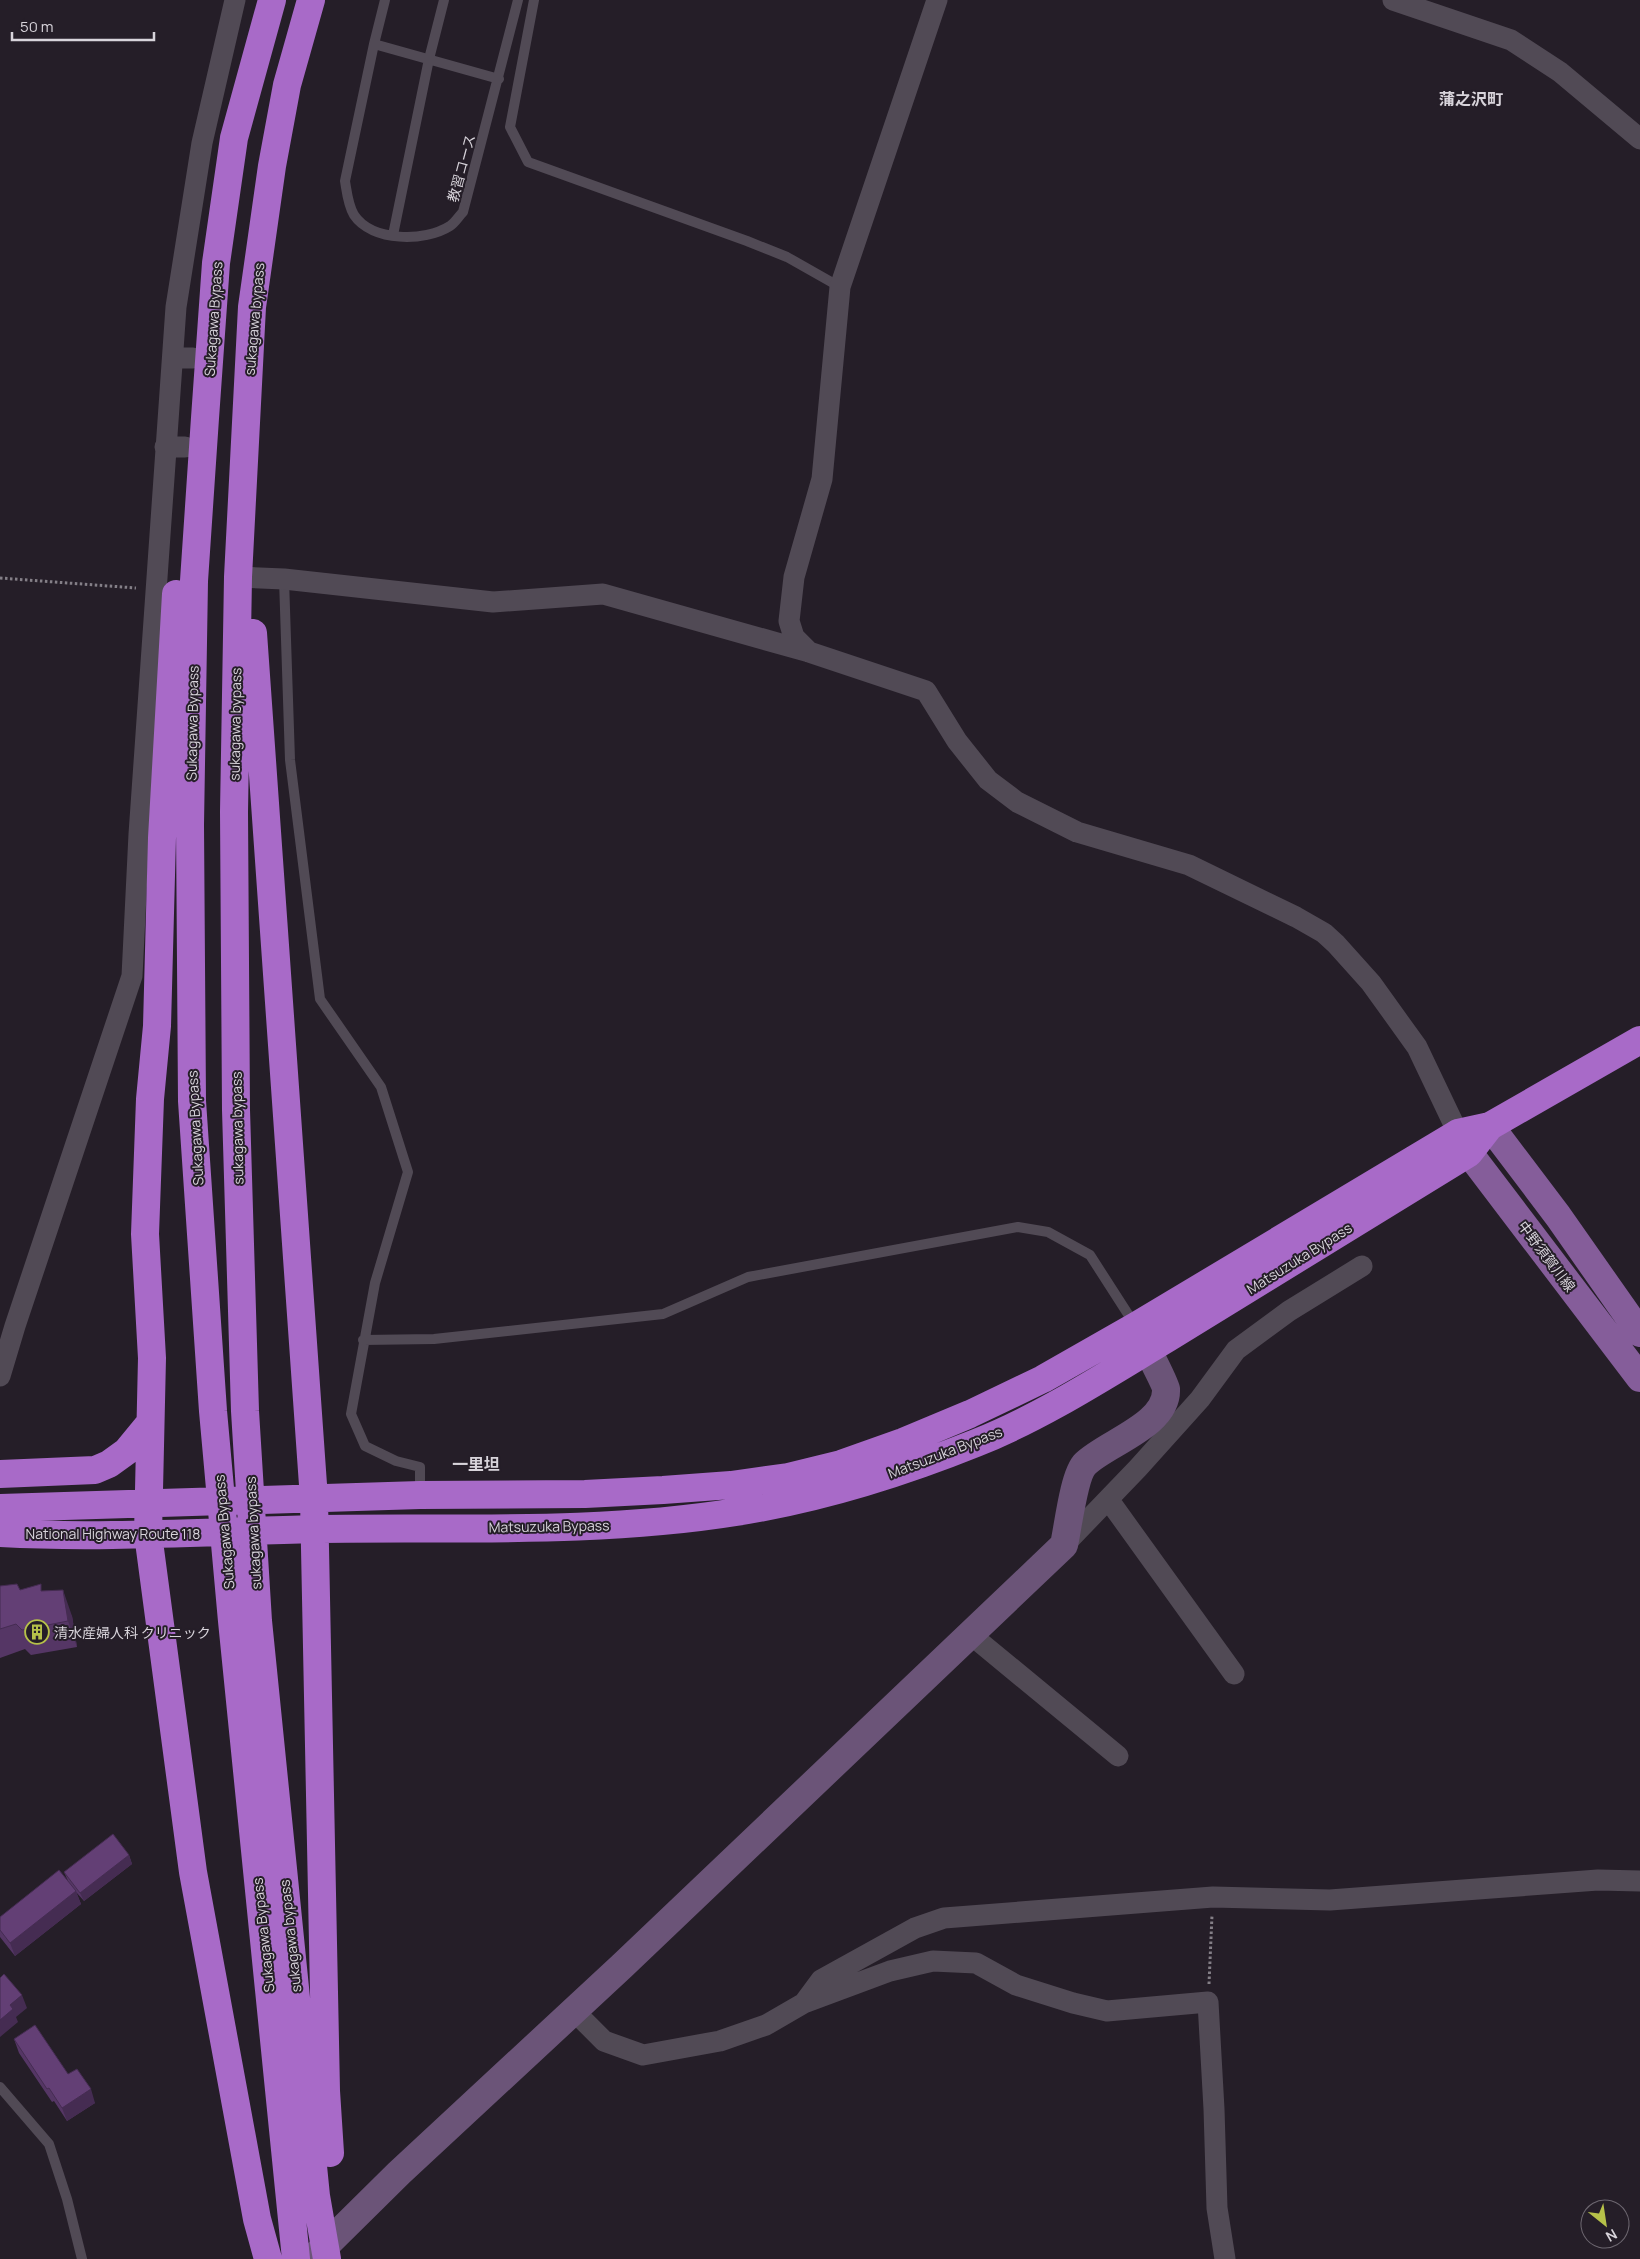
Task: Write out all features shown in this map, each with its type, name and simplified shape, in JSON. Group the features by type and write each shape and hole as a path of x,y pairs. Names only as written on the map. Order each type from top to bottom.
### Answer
{"highway":[{"path":"248,81 257,0"},
{"name":"Sukagawa Bypass","path":"272,0 248,81 234,138 216,264 194,581 190,825 192,1101 213,1411 245,1621 296,2259"},
{"name":"sukagawa bypass","path":"310,0 288,86 272,166 252,307 238,577 234,812 236,1110 245,1411 245,1621 316,2196 327,2259"},
{"path":"216,264 183,358 175,447 151,836 157,1026 150,1099 145,1234 152,1358 148,1534 193,1872 258,2219 268,2259"},
{"path":"238,577 252,613 314,1499 326,2091 336,2259"},
{"name":"Matsuzuka Bypass","path":"315,1529 587,1527 736,1512 843,1489 914,1467 981,1441 1060,1402 1147,1350 1490,1126 1640,1040"},
{"name":"Matsuzuka Bypass","path":"314,1499 420,1495 585,1494 663,1490 731,1485 797,1474 841,1464 903,1442 970,1414 1043,1379 1463,1143"},
{"path":"0,1474 94,1470 109,1464 127,1451 150,1423"},
{"name":"National Highway Route 118","path":"0,1508 314,1499"},
{"name":"National Highway Route 118","path":"0,1533 36,1535 148,1534 315,1529"}],"main road":[{"path":"1490,1126 1558,1216 1640,1333"},
{"name":"中野須賀川線","path":"1463,1143 1640,1378"}],"street":[{"path":"183,358 176,307 202,143 235,0"},
{"path":"809,652 794,637 789,621 794,578 822,479 840,287 937,0"},
{"path":"1393,0 1511,40 1560,72 1640,139"},
{"path":"0,1376 18,1316 132,976 151,836 157,589 175,447"},
{"path":"238,577 284,579 493,602 603,594 809,652 926,692 958,741 988,780 1017,802 1077,832 1189,865 1296,916 1324,933 1371,983 1416,1047 1463,1143"},
{"path":"312,2259 398,2173 574,2011 1064,1545 1200,1400 1236,1350 1289,1311 1362,1266"},
{"path":"1064,1545 1075,1484 1084,1465 1142,1426 1160,1411 1166,1389 1136,1326"},
{"path":"1108,1499 1234,1674"},
{"path":"970,1634 1118,1756"},
{"path":"804,2003 821,1980 915,1928 944,1918 1213,1897 1330,1900 1598,1880 1640,1881"},
{"path":"574,2011 604,2041 642,2055 720,2041 766,2025 804,2003 890,1971 933,1961 976,1963 1016,1985 1073,2003 1107,2011 1208,2002 1217,2208 1225,2259"}],"lane":[{"name":"教習コース","path":"385,0 345,181 348,203 355,215 367,228 413,238 431,235 451,225 464,212 518,0"},
{"path":"394,235 429,59 444,0"},
{"path":"534,0 510,128 528,162 787,257 840,287"},
{"path":"374,44 499,79"},
{"path":"284,579 290,760 320,999 381,1087 408,1172 375,1283 363,1340 351,1414 364,1446 396,1461 420,1467 420,1495"},
{"path":"363,1340 434,1339 663,1314 748,1277 1018,1227 1048,1232 1090,1256 1136,1326"},
{"path":"0,2087 49,2144 67,2199 82,2259"}],"path":[{"path":"0,578 157,589"},
{"path":"1208,2002 1213,1897"}],"building":[{"path":"17,1584 20,1590 41,1584 41,1591 63,1590 68,1621 22,1630 16,1624 0,1629 0,1586"},
{"path":"113,1834 129,1855 80,1893 64,1872"},
{"path":"59,1870 76,1891 10,1943 0,1930 0,1917"},
{"path":"4,1974 22,1995 10,2005 13,2009 0,2020 0,1978"},
{"path":"35,2025 68,2074 77,2069 91,2089 62,2108 14,2039"}],"place":[{"name":"清水産婦人科 クリニック","path":"37,1632"}],"district":[{"name":"蒲之沢町","path":"1471,99"},
{"name":"一里坦","path":"476,1464"}]}
